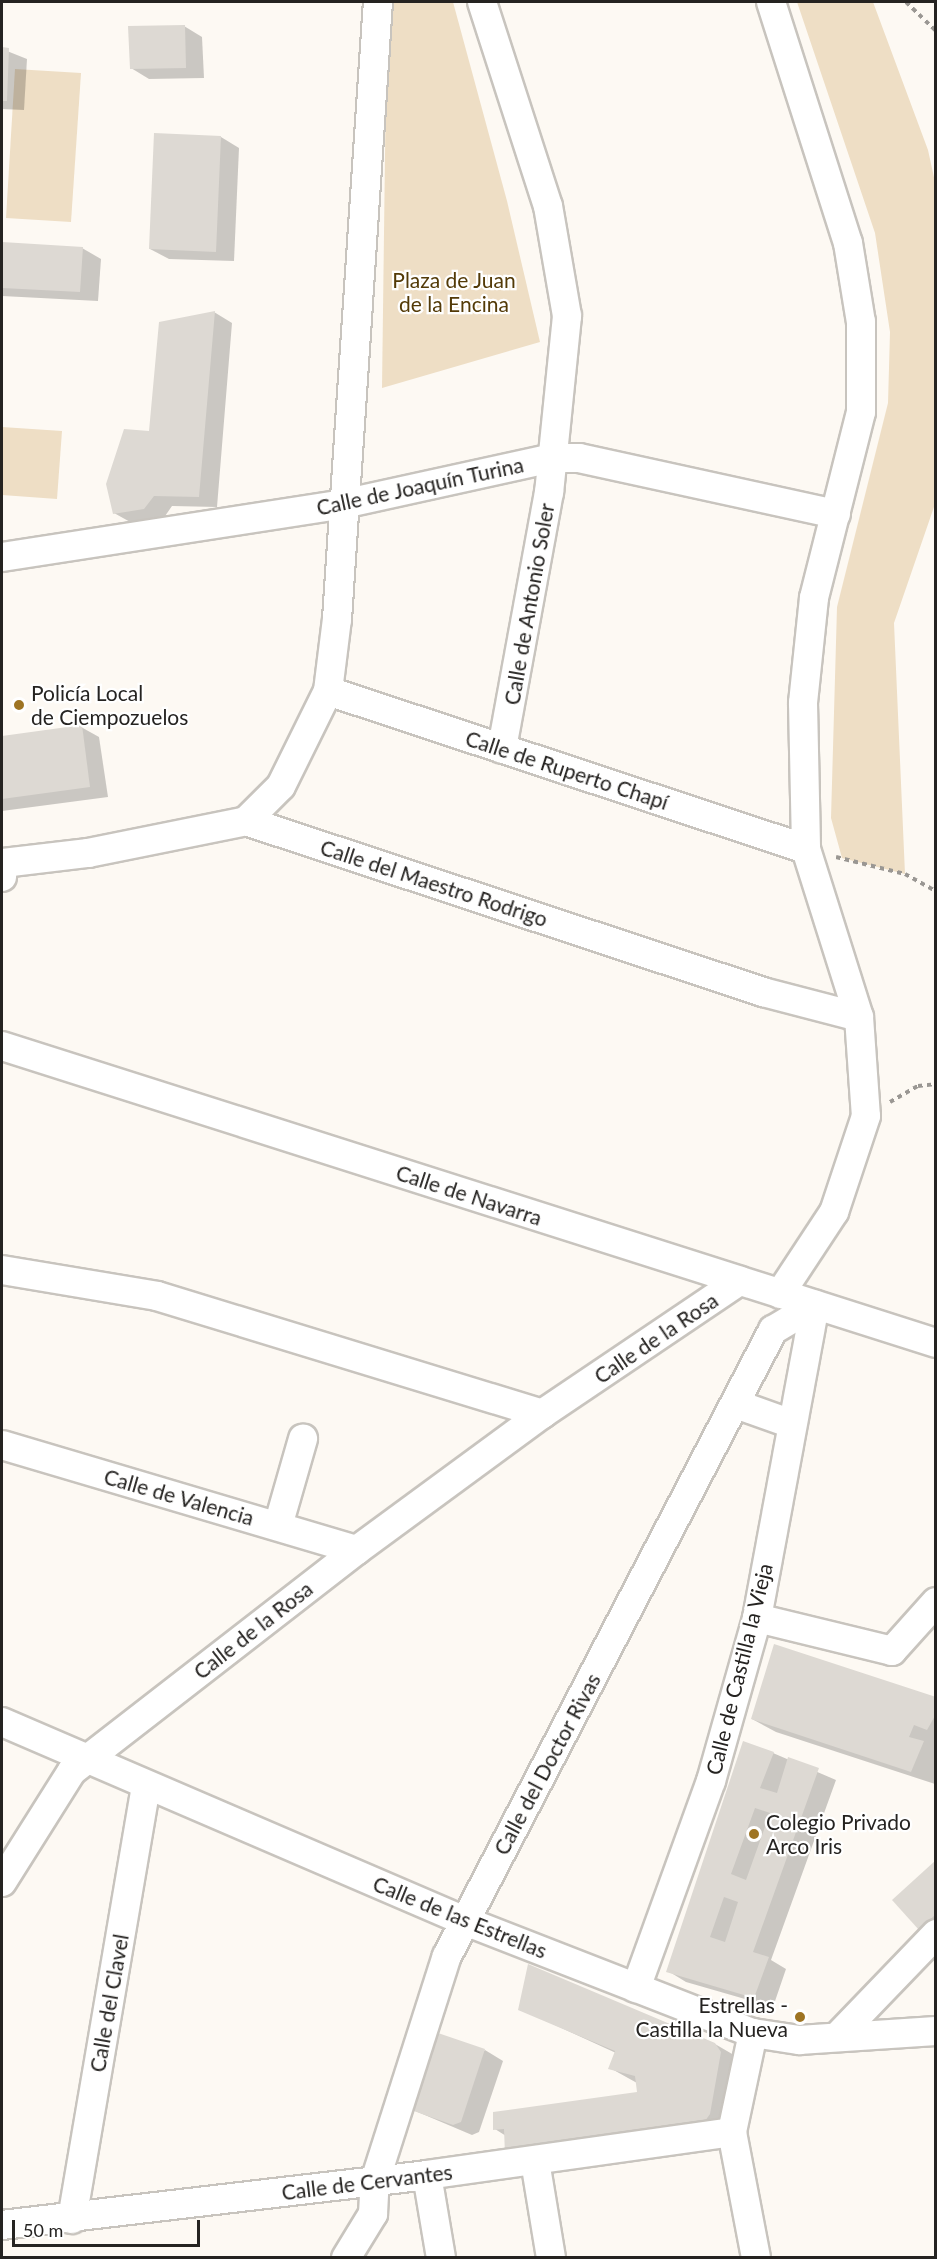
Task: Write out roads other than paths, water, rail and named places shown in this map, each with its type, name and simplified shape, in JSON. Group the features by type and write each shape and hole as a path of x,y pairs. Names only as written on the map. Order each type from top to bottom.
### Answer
{"street":[{"path":"246,821 281,786 328,690 338,619 343,504 378,2"},
{"path":"482,2 548,206 567,316 554,458"},
{"path":"771,2 848,243 861,322 861,412 814,598 803,703 806,849 859,1017 866,1116 834,1212 780,1294"},
{"name":"Calle de Joaquín Turina","path":"2,557 343,504 554,458 579,458 836,514"},
{"name":"Calle de Antonio Soler","path":"502,749 554,458"},
{"name":"Calle de Ruperto Chapí","path":"328,690 806,849"},
{"name":"Calle del Maestro Rodrigo","path":"2,870 246,821 763,992 859,1017"},
{"name":"Calle de Navarra","path":"2,1047 936,1343"},
{"path":"2,1270 157,1296 542,1414"},
{"name":"Calle de la Rosa","path":"2,1882 72,1771 89,1757 357,1550 542,1414 739,1281"},
{"name":"Calle del Doctor Rivas","path":"346,2258 373,2214 375,2181 447,1956 773,1330 814,1305"},
{"name":"Calle de Castilla la Vieja","path":"636,1988 711,1780 757,1618 814,1305"},
{"path":"736,1404 792,1424"},
{"path":"278,1526 303,1439"},
{"name":"Calle de Valencia","path":"2,1445 357,1550"},
{"path":"757,1618 892,1651 936,1602"},
{"name":"Calle de las Estrellas","path":"2,1722 89,1757 146,1786 465,1921 753,2033 799,2040 936,2031"},
{"name":"Calle del Clavel","path":"72,2219 146,1786"},
{"path":"837,2037 936,1934"},
{"path":"753,2033 732,2132 756,2258"},
{"name":"Calle de Cervantes","path":"2,2225 72,2219 427,2175 732,2132"},
{"path":"535,2161 551,2258"},
{"path":"427,2175 441,2258"}],"place":[{"name":"Policía Local de Ciempozuelos","path":"19,705"},
{"name":"Colegio Privado Arco Iris","path":"754,1834"},
{"name":"Estrellas - Castilla la Nueva","path":"800,2017"}],"park label":[{"name":"Plaza de Juan de la Encina","path":"454,292"}]}
